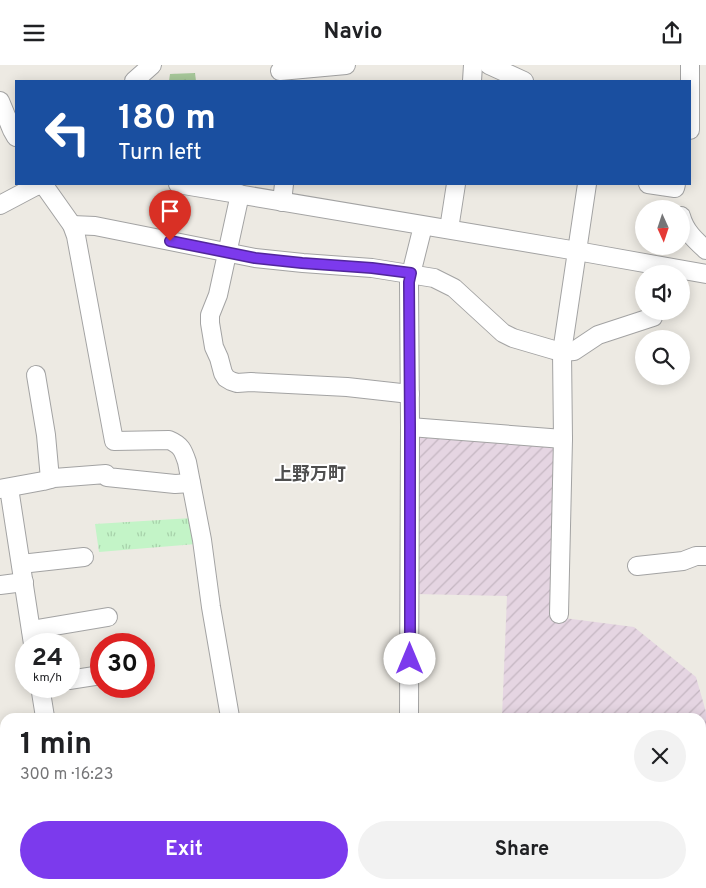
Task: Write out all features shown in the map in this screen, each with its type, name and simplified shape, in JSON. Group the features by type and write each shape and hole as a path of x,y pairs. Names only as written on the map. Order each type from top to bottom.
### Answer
{"street":[{"path":"135,80 152,65"},
{"path":"280,72 346,65"},
{"path":"472,80 473,65"},
{"path":"489,65 522,80"},
{"path":"690,65 690,80"},
{"path":"0,101 15,135"},
{"path":"0,205 40,185"},
{"path":"44,185 72,225 76,236 114,441 169,440 183,450 202,540 211,607 229,713"},
{"path":"184,185 577,251 640,265"},
{"path":"282,202 284,185"},
{"path":"449,229 456,185"},
{"path":"559,614 563,439 562,352 587,185"},
{"path":"662,185 676,186 678,200"},
{"path":"240,194 218,295 210,315 214,347 226,378 237,383 251,382 347,387 410,394"},
{"path":"72,225 95,226 255,258 372,268 434,278 454,288 503,333 513,338 562,352 574,351 598,335 643,320"},
{"path":"409,713 409,282 423,226"},
{"path":"690,234 706,250"},
{"path":"690,273 706,274"},
{"path":"36,375 46,435 50,479"},
{"path":"410,427 563,439"},
{"path":"31,633 21,564 4,489 54,478 106,474 107,477 175,484 191,483"},
{"path":"637,565 683,561 696,556 706,556"},
{"path":"21,564 84,557"},
{"path":"0,585 24,581"},
{"path":"47,633 108,617"},
{"path":"42,698 44,713"}],"shaded area":[{"path":"422,432 557,447 556,617 634,627 696,677 706,713 502,713 507,596 415,594 417,439"}],"green space":[{"path":"195,73 196,80 169,80 170,74"},
{"path":"192,518 196,544 99,552 95,524"}],"district":[{"name":"上野万町","path":"310,475"}],"route":[{"path":"170,241 255,258 411,273 409,282 410,659"}]}
